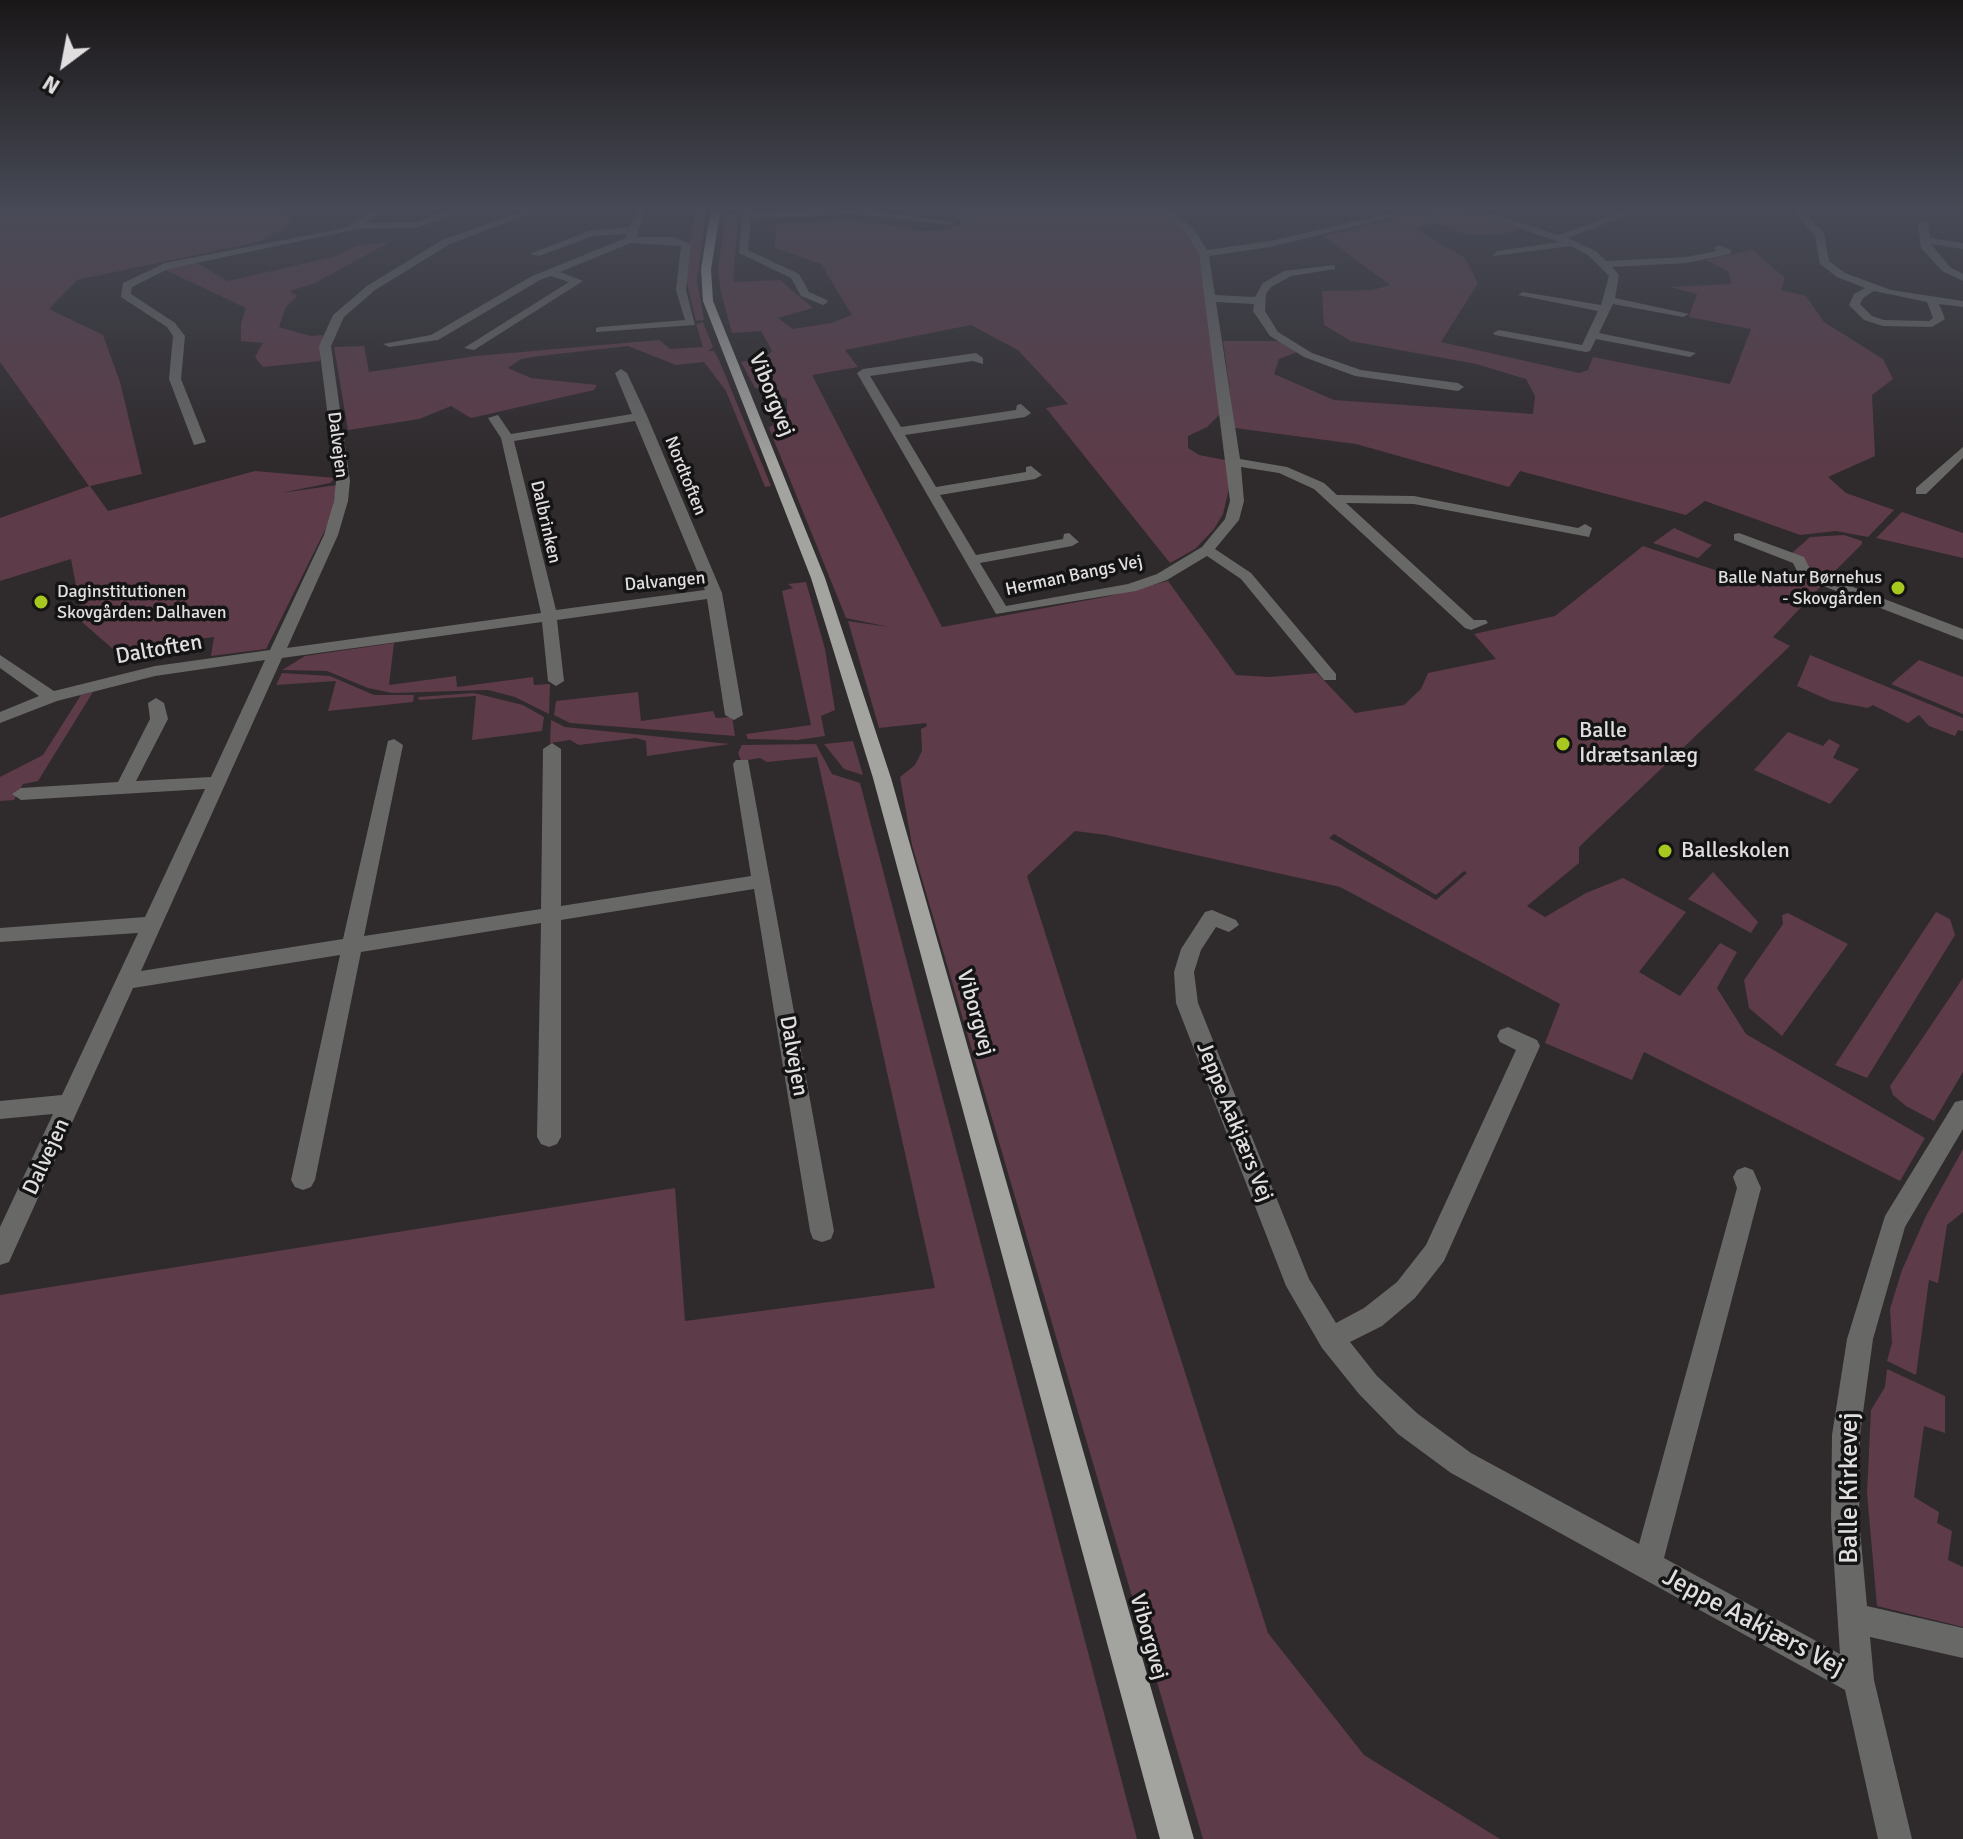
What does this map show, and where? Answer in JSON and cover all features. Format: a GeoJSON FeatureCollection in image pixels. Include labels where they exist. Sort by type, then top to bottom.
{"type":"FeatureCollection","features":[{"type":"Feature","properties":{"kind":"main road","name":"Viborgvej"},"geometry":{"type":"LineString","coordinates":[[708,294],[725,350],[818,578],[882,778],[1177,1839]]}},
{"type":"Feature","properties":{"kind":"street"},"geometry":{"type":"LineString","coordinates":[[125,294],[171,325],[179,336],[175,379],[199,442]]}},
{"type":"Feature","properties":{"kind":"street","name":"Dalvejen"},"geometry":{"type":"LineString","coordinates":[[0,1254],[331,535],[341,501],[341,465],[325,346],[339,315],[364,294]]}},
{"type":"Feature","properties":{"kind":"street"},"geometry":{"type":"LineString","coordinates":[[389,344],[434,338],[511,294]]}},
{"type":"Feature","properties":{"kind":"street"},"geometry":{"type":"LineString","coordinates":[[470,348],[557,294]]}},
{"type":"Feature","properties":{"kind":"street"},"geometry":{"type":"LineString","coordinates":[[600,330],[691,323],[682,294]]}},
{"type":"Feature","properties":{"kind":"street"},"geometry":{"type":"LineString","coordinates":[[805,294],[823,302]]}},
{"type":"Feature","properties":{"kind":"street","name":"Herman Bangs Vej"},"geometry":{"type":"LineString","coordinates":[[979,361],[976,357],[863,373],[1001,611],[1131,588],[1162,577],[1207,550],[1232,520],[1237,501],[1234,462],[1210,294]]}},
{"type":"Feature","properties":{"kind":"street"},"geometry":{"type":"LineString","coordinates":[[1263,294],[1259,311],[1274,334],[1308,355],[1388,380],[1458,387]]}},
{"type":"Feature","properties":{"kind":"street"},"geometry":{"type":"LineString","coordinates":[[1499,333],[1586,349],[1612,294]]}},
{"type":"Feature","properties":{"kind":"street"},"geometry":{"type":"LineString","coordinates":[[1862,294],[1854,305],[1868,318],[1910,327],[1932,324],[1939,319],[1931,300]]}},
{"type":"Feature","properties":{"kind":"street"},"geometry":{"type":"LineString","coordinates":[[1901,294],[1963,304]]}},
{"type":"Feature","properties":{"kind":"street"},"geometry":{"type":"LineString","coordinates":[[1523,295],[1683,314]]}},
{"type":"Feature","properties":{"kind":"street"},"geometry":{"type":"LineString","coordinates":[[1211,298],[1259,301]]}},
{"type":"Feature","properties":{"kind":"street"},"geometry":{"type":"LineString","coordinates":[[1594,335],[1690,353]]}},
{"type":"Feature","properties":{"kind":"street","name":"Nordtoften"},"geometry":{"type":"LineString","coordinates":[[621,373],[714,593]]}},
{"type":"Feature","properties":{"kind":"street"},"geometry":{"type":"LineString","coordinates":[[896,432],[1025,413],[1021,408]]}},
{"type":"Feature","properties":{"kind":"street"},"geometry":{"type":"LineString","coordinates":[[507,438],[641,416]]}},
{"type":"Feature","properties":{"kind":"street","name":"Dalbrinken"},"geometry":{"type":"LineString","coordinates":[[494,418],[507,438],[549,615]]}},
{"type":"Feature","properties":{"kind":"street"},"geometry":{"type":"LineString","coordinates":[[1921,491],[1963,451]]}},
{"type":"Feature","properties":{"kind":"street"},"geometry":{"type":"LineString","coordinates":[[1234,462],[1304,477],[1336,499],[1471,625],[1480,623]]}},
{"type":"Feature","properties":{"kind":"street"},"geometry":{"type":"LineString","coordinates":[[931,492],[1035,475],[1031,470]]}},
{"type":"Feature","properties":{"kind":"street"},"geometry":{"type":"LineString","coordinates":[[1336,499],[1414,500],[1584,534],[1585,528]]}},
{"type":"Feature","properties":{"kind":"street","name":"Herman Bangs Vej"},"geometry":{"type":"LineString","coordinates":[[971,560],[1072,542],[1069,537]]}},
{"type":"Feature","properties":{"kind":"street"},"geometry":{"type":"LineString","coordinates":[[1739,537],[1799,560],[1805,574],[1963,635]]}},
{"type":"Feature","properties":{"kind":"street"},"geometry":{"type":"LineString","coordinates":[[1207,550],[1246,576],[1330,677]]}},
{"type":"Feature","properties":{"kind":"street","name":"Dalvangen"},"geometry":{"type":"LineString","coordinates":[[275,654],[714,593],[734,715]]}},
{"type":"Feature","properties":{"kind":"street"},"geometry":{"type":"LineString","coordinates":[[549,615],[556,681]]}},
{"type":"Feature","properties":{"kind":"street","name":"Daltoften"},"geometry":{"type":"LineString","coordinates":[[0,718],[51,697],[155,671],[275,654]]}},
{"type":"Feature","properties":{"kind":"street"},"geometry":{"type":"LineString","coordinates":[[0,660],[51,697]]}},
{"type":"Feature","properties":{"kind":"street"},"geometry":{"type":"LineString","coordinates":[[124,787],[159,719],[156,703]]}},
{"type":"Feature","properties":{"kind":"street"},"geometry":{"type":"LineString","coordinates":[[303,1180],[394,745]]}},
{"type":"Feature","properties":{"kind":"street"},"geometry":{"type":"LineString","coordinates":[[549,1137],[552,749]]}},
{"type":"Feature","properties":{"kind":"street","name":"Dalvejen"},"geometry":{"type":"LineString","coordinates":[[742,764],[822,1231]]}},
{"type":"Feature","properties":{"kind":"street"},"geometry":{"type":"LineString","coordinates":[[21,794],[218,782]]}},
{"type":"Feature","properties":{"kind":"street"},"geometry":{"type":"LineString","coordinates":[[128,981],[763,881]]}},
{"type":"Feature","properties":{"kind":"street","name":"Jeppe Aakjærs Vej"},"geometry":{"type":"LineString","coordinates":[[1229,925],[1212,917],[1191,949],[1184,972],[1187,1003],[1299,1286],[1331,1339],[1368,1385],[1408,1424],[1461,1463],[1858,1680]]}},
{"type":"Feature","properties":{"kind":"street"},"geometry":{"type":"LineString","coordinates":[[0,935],[154,924]]}},
{"type":"Feature","properties":{"kind":"street"},"geometry":{"type":"LineString","coordinates":[[1331,1339],[1373,1317],[1395,1299],[1435,1253],[1529,1046],[1508,1036]]}},
{"type":"Feature","properties":{"kind":"street","name":"Dalvejen"},"geometry":{"type":"LineString","coordinates":[[0,1110],[72,1103]]}},
{"type":"Feature","properties":{"kind":"street","name":"Balle Kirkevej"},"geometry":{"type":"LineString","coordinates":[[1895,1839],[1858,1680],[1845,1519],[1846,1435],[1860,1339],[1894,1224],[1963,1109]]}},
{"type":"Feature","properties":{"kind":"street","name":"Jeppe Aakjærs Vej"},"geometry":{"type":"LineString","coordinates":[[1647,1567],[1749,1188],[1745,1177]]}},
{"type":"Feature","properties":{"kind":"street"},"geometry":{"type":"LineString","coordinates":[[1854,1618],[1963,1643]]}},
{"type":"Feature","properties":{"kind":"shaded area"},"geometry":{"type":"Polygon","coordinates":[[[0,294],[64,294],[49,309],[103,335],[120,382],[142,474],[90,486],[108,511],[255,471],[335,478],[330,483],[281,493],[337,485],[330,520],[266,649],[211,656],[214,637],[113,649],[83,623],[71,559],[0,581],[0,518],[89,486],[0,362],[0,294]]]}},
{"type":"Feature","properties":{"kind":"shaded area"},"geometry":{"type":"Polygon","coordinates":[[[216,294],[297,296],[286,307],[279,327],[310,336],[323,335],[320,361],[263,367],[255,357],[263,343],[241,341],[241,323],[246,308],[216,294]]]}},
{"type":"Feature","properties":{"kind":"shaded area"},"geometry":{"type":"Polygon","coordinates":[[[690,294],[699,294],[704,320],[696,321],[690,294]]]}},
{"type":"Feature","properties":{"kind":"shaded area"},"geometry":{"type":"Polygon","coordinates":[[[721,294],[796,294],[813,308],[778,318],[793,329],[831,323],[852,315],[839,294],[1206,294],[1222,412],[1207,427],[1188,436],[1188,448],[1199,455],[1225,460],[1229,489],[1223,514],[1214,529],[1195,549],[1170,563],[1046,408],[1068,404],[1018,350],[971,325],[845,350],[858,367],[812,375],[942,627],[1110,596],[1168,581],[1236,675],[1269,677],[1317,673],[1355,713],[1404,705],[1421,689],[1428,673],[1496,659],[1474,634],[1555,616],[1643,546],[1763,586],[1784,568],[1823,584],[1773,637],[1790,646],[1579,847],[1579,863],[1527,906],[1545,917],[1586,893],[1623,878],[1686,912],[1639,972],[1680,996],[1720,943],[1737,952],[1717,988],[1746,1034],[1925,1138],[1900,1181],[1644,1052],[1632,1080],[1545,1043],[1560,1004],[1340,887],[1106,835],[1075,831],[1027,876],[1268,1633],[1364,1755],[1500,1839],[1203,1839],[912,845],[900,777],[915,765],[922,751],[921,729],[927,726],[926,723],[879,728],[848,621],[889,627],[846,618],[769,428],[787,412],[787,399],[755,388],[741,362],[767,356],[772,351],[761,331],[732,333],[721,294]],[[1334,834],[1329,838],[1436,900],[1467,873],[1464,871],[1436,895],[1334,834]]]}},
{"type":"Feature","properties":{"kind":"shaded area"},"geometry":{"type":"Polygon","coordinates":[[[1322,294],[1471,294],[1441,342],[1579,373],[1588,370],[1593,357],[1730,384],[1751,329],[1689,317],[1696,294],[1806,296],[1824,322],[1883,359],[1893,379],[1872,395],[1875,456],[1828,477],[1846,493],[1894,510],[1868,537],[1836,531],[1800,535],[1705,501],[1686,515],[1520,471],[1509,487],[1356,444],[1235,428],[1223,341],[1280,341],[1297,352],[1279,359],[1274,374],[1334,400],[1533,414],[1535,396],[1526,379],[1476,364],[1351,341],[1324,325],[1322,294]]]}},
{"type":"Feature","properties":{"kind":"shaded area"},"geometry":{"type":"Polygon","coordinates":[[[703,322],[713,347],[708,351],[714,351],[719,360],[771,486],[765,487],[726,391],[704,362],[676,365],[628,346],[521,359],[508,368],[531,378],[597,385],[594,390],[471,418],[451,406],[419,419],[348,430],[334,347],[364,346],[369,372],[476,356],[659,340],[670,349],[703,347],[696,324],[703,322]]]}},
{"type":"Feature","properties":{"kind":"shaded area"},"geometry":{"type":"Polygon","coordinates":[[[1902,512],[1963,533],[1963,558],[1876,538],[1902,512]]]}},
{"type":"Feature","properties":{"kind":"shaded area"},"geometry":{"type":"Polygon","coordinates":[[[1674,528],[1712,545],[1698,558],[1653,543],[1674,528]]]}},
{"type":"Feature","properties":{"kind":"shaded area"},"geometry":{"type":"Polygon","coordinates":[[[1844,535],[1862,541],[1862,544],[1827,579],[1813,573],[1792,553],[1810,537],[1844,535]]]}},
{"type":"Feature","properties":{"kind":"shaded area"},"geometry":{"type":"Polygon","coordinates":[[[806,582],[825,649],[835,710],[821,716],[825,736],[797,740],[748,739],[746,734],[811,725],[782,591],[793,588],[788,584],[806,582]]]}},
{"type":"Feature","properties":{"kind":"shaded area"},"geometry":{"type":"Polygon","coordinates":[[[394,643],[389,685],[456,676],[457,687],[533,677],[534,685],[550,684],[549,714],[515,697],[488,690],[392,693],[368,688],[327,671],[282,670],[305,656],[394,643]]]}},
{"type":"Feature","properties":{"kind":"shaded area"},"geometry":{"type":"Polygon","coordinates":[[[1810,655],[1963,718],[1963,731],[1958,730],[1955,736],[1929,726],[1919,715],[1908,723],[1873,705],[1868,708],[1831,701],[1797,686],[1810,655]]]}},
{"type":"Feature","properties":{"kind":"shaded area"},"geometry":{"type":"Polygon","coordinates":[[[1919,660],[1963,677],[1963,714],[1891,684],[1919,660]]]}},
{"type":"Feature","properties":{"kind":"shaded area"},"geometry":{"type":"Polygon","coordinates":[[[282,673],[330,676],[374,695],[414,695],[413,702],[328,711],[336,681],[276,685],[282,673]]]}},
{"type":"Feature","properties":{"kind":"shaded area"},"geometry":{"type":"Polygon","coordinates":[[[93,692],[38,781],[23,784],[14,800],[0,801],[0,777],[43,755],[81,695],[93,692]]]}},
{"type":"Feature","properties":{"kind":"shaded area"},"geometry":{"type":"Polygon","coordinates":[[[638,692],[641,721],[713,711],[716,718],[732,717],[735,736],[570,723],[554,715],[556,701],[638,692]]]}},
{"type":"Feature","properties":{"kind":"shaded area"},"geometry":{"type":"Polygon","coordinates":[[[474,693],[523,705],[544,717],[542,731],[472,740],[476,696],[419,700],[418,697],[474,693]]]}},
{"type":"Feature","properties":{"kind":"shaded area"},"geometry":{"type":"Polygon","coordinates":[[[551,720],[565,727],[730,744],[647,756],[646,741],[636,738],[579,745],[570,740],[550,743],[551,720]]]}},
{"type":"Feature","properties":{"kind":"shaded area"},"geometry":{"type":"Polygon","coordinates":[[[1788,732],[1823,746],[1829,739],[1840,745],[1833,758],[1859,769],[1830,804],[1754,770],[1788,732]]]}},
{"type":"Feature","properties":{"kind":"shaded area"},"geometry":{"type":"Polygon","coordinates":[[[853,741],[863,775],[844,769],[824,744],[853,741]]]}},
{"type":"Feature","properties":{"kind":"shaded area"},"geometry":{"type":"Polygon","coordinates":[[[816,744],[832,774],[860,783],[1137,1839],[0,1839],[0,1295],[675,1188],[685,1321],[935,1288],[817,757],[741,761],[738,753],[742,745],[816,744]]]}},
{"type":"Feature","properties":{"kind":"shaded area"},"geometry":{"type":"Polygon","coordinates":[[[1713,872],[1758,922],[1751,933],[1688,899],[1713,872]]]}},
{"type":"Feature","properties":{"kind":"shaded area"},"geometry":{"type":"Polygon","coordinates":[[[1936,912],[1950,919],[1955,935],[1867,1078],[1835,1065],[1936,912]]]}},
{"type":"Feature","properties":{"kind":"shaded area"},"geometry":{"type":"Polygon","coordinates":[[[1788,913],[1848,944],[1782,1036],[1749,1008],[1744,980],[1783,924],[1782,915],[1788,913]]]}},
{"type":"Feature","properties":{"kind":"shaded area"},"geometry":{"type":"Polygon","coordinates":[[[1963,978],[1963,1072],[1934,1121],[1906,1106],[1893,1095],[1890,1086],[1963,978]]]}},
{"type":"Feature","properties":{"kind":"shaded area"},"geometry":{"type":"Polygon","coordinates":[[[1963,1149],[1963,1212],[1947,1225],[1938,1283],[1929,1280],[1916,1375],[1887,1361],[1892,1343],[1890,1309],[1902,1270],[1926,1216],[1963,1149]]]}},
{"type":"Feature","properties":{"kind":"shaded area"},"geometry":{"type":"Polygon","coordinates":[[[1887,1369],[1945,1396],[1945,1433],[1924,1426],[1914,1497],[1939,1512],[1937,1523],[1952,1531],[1948,1560],[1963,1567],[1963,1627],[1877,1606],[1867,1493],[1871,1410],[1885,1387],[1887,1369]]]}},
{"type":"Feature","properties":{"kind":"place","name":"Balle Natur Børnehus - Skovgården"},"geometry":{"type":"Point","coordinates":[1898,588]}},
{"type":"Feature","properties":{"kind":"place","name":"Daginstitutionen Skovgården: Dalhaven"},"geometry":{"type":"Point","coordinates":[41,602]}},
{"type":"Feature","properties":{"kind":"place","name":"Balle Idrætsanlæg"},"geometry":{"type":"Point","coordinates":[1563,744]}},
{"type":"Feature","properties":{"kind":"place","name":"Balleskolen"},"geometry":{"type":"Point","coordinates":[1665,851]}}]}
